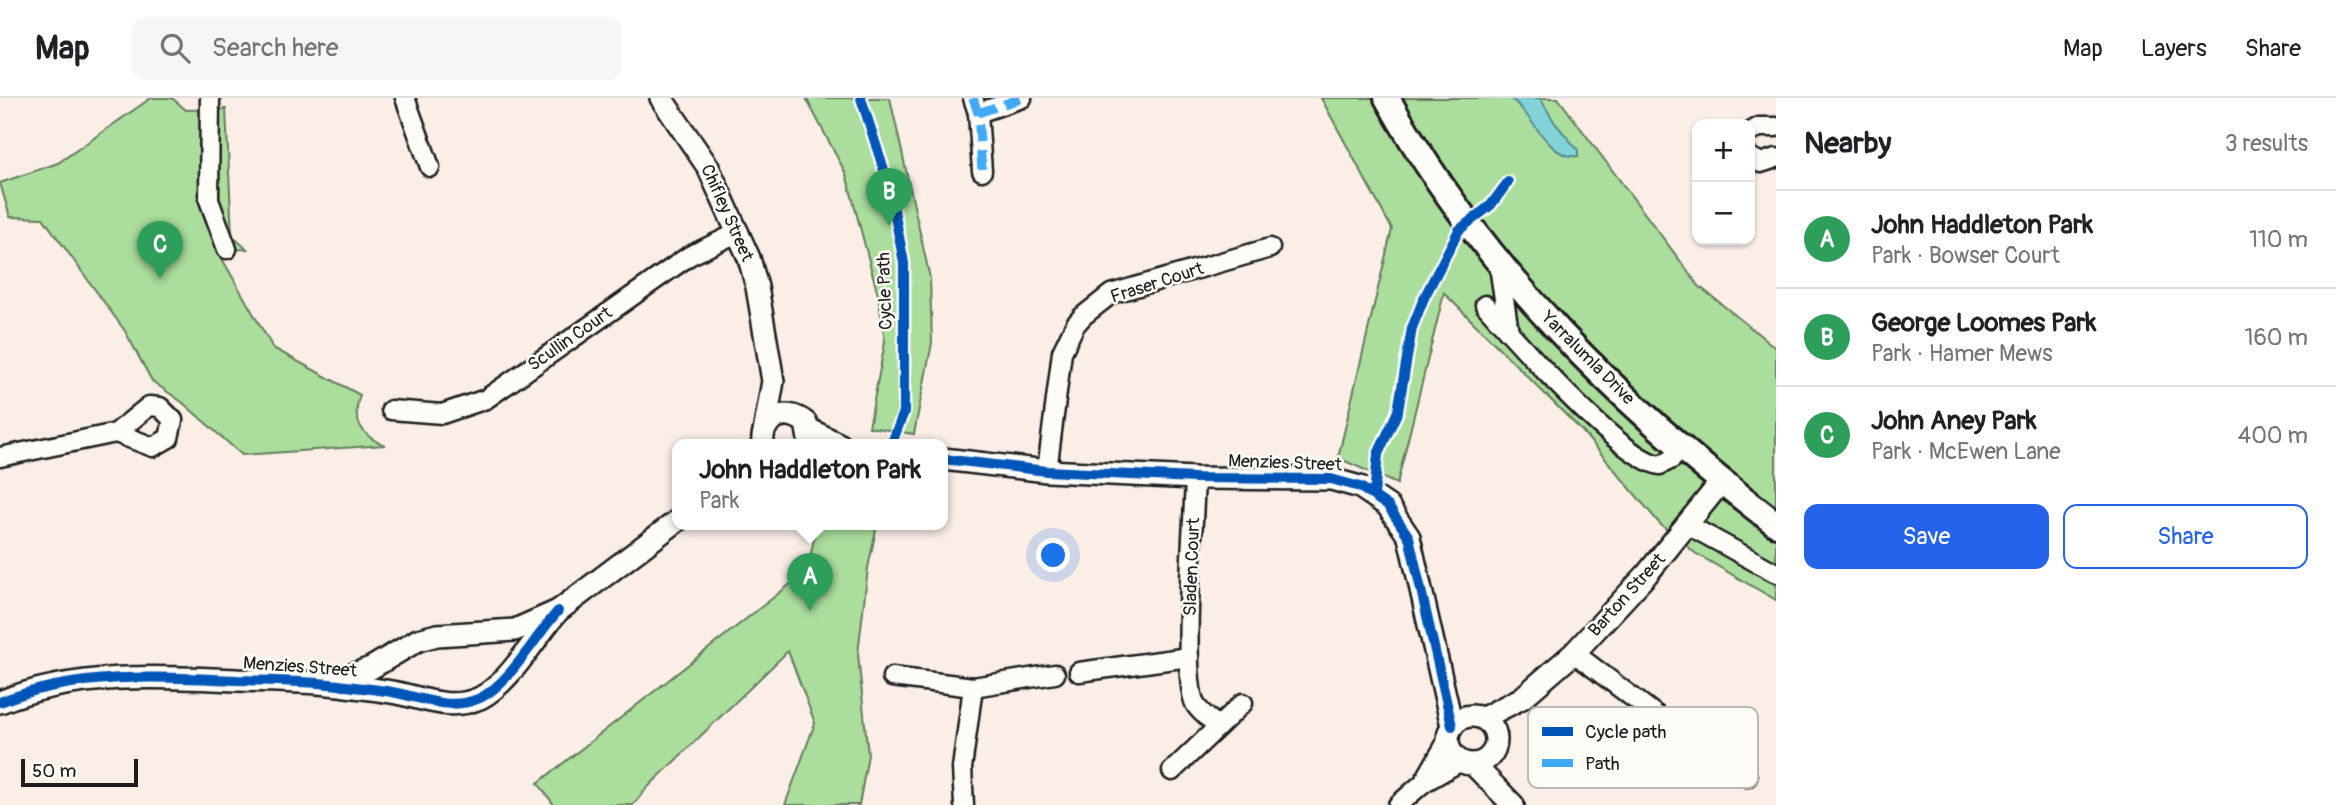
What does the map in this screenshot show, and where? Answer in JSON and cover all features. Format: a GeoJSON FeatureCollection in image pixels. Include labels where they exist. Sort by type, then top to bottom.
{"type":"FeatureCollection","features":[{"type":"Feature","properties":{"kind":"main road","name":"Yarralumla Drive"},"geometry":{"type":"LineString","coordinates":[[1387,98],[1432,174],[1499,266],[1577,350],[1721,482],[1776,524]]}},
{"type":"Feature","properties":{"kind":"street"},"geometry":{"type":"LineString","coordinates":[[209,98],[209,200],[227,249]]}},
{"type":"Feature","properties":{"kind":"street"},"geometry":{"type":"LineString","coordinates":[[405,98],[430,167]]}},
{"type":"Feature","properties":{"kind":"street","name":"Chifley Street"},"geometry":{"type":"LineString","coordinates":[[661,98],[708,167],[739,232],[757,287],[773,382],[761,438]]}},
{"type":"Feature","properties":{"kind":"street"},"geometry":{"type":"LineString","coordinates":[[982,171],[975,105],[1022,98]]}},
{"type":"Feature","properties":{"kind":"street"},"geometry":{"type":"LineString","coordinates":[[1755,129],[1776,127]]}},
{"type":"Feature","properties":{"kind":"street"},"geometry":{"type":"LineString","coordinates":[[1755,160],[1761,163],[1776,158]]}},
{"type":"Feature","properties":{"kind":"street","name":"Scullin Court"},"geometry":{"type":"LineString","coordinates":[[391,410],[442,414],[486,399],[689,256],[739,232]]}},
{"type":"Feature","properties":{"kind":"street","name":"Fraser Court"},"geometry":{"type":"LineString","coordinates":[[1047,471],[1062,352],[1074,325],[1091,308],[1111,294],[1270,248]]}},
{"type":"Feature","properties":{"kind":"street","name":"Yarralumla Drive"},"geometry":{"type":"LineString","coordinates":[[1499,266],[1509,332]]}},
{"type":"Feature","properties":{"kind":"street","name":"Yarralumla Drive"},"geometry":{"type":"LineString","coordinates":[[1485,305],[1564,389],[1638,458],[1660,465],[1672,459],[1681,446]]}},
{"type":"Feature","properties":{"kind":"street","name":"Chifley Street"},"geometry":{"type":"LineString","coordinates":[[773,382],[806,431]]}},
{"type":"Feature","properties":{"kind":"street"},"geometry":{"type":"LineString","coordinates":[[761,438],[770,421],[784,414],[806,431],[825,439]]}},
{"type":"Feature","properties":{"kind":"street"},"geometry":{"type":"LineString","coordinates":[[0,457],[116,433]]}},
{"type":"Feature","properties":{"kind":"street","name":"Menzies Street"},"geometry":{"type":"LineString","coordinates":[[948,460],[1047,471],[1195,478],[1331,479],[1360,487],[1388,506],[1409,537],[1443,686],[1450,733]]}},
{"type":"Feature","properties":{"kind":"street","name":"Sladen Court"},"geometry":{"type":"LineString","coordinates":[[1195,478],[1189,657],[1195,703],[1218,726]]}},
{"type":"Feature","properties":{"kind":"street","name":"Barton Street"},"geometry":{"type":"LineString","coordinates":[[1478,717],[1522,698],[1574,653],[1688,525],[1721,482]]}},
{"type":"Feature","properties":{"kind":"street","name":"Menzies Street"},"geometry":{"type":"LineString","coordinates":[[319,683],[364,672],[425,637],[515,630],[558,611],[672,525]]}},
{"type":"Feature","properties":{"kind":"street"},"geometry":{"type":"LineString","coordinates":[[1688,525],[1776,573]]}},
{"type":"Feature","properties":{"kind":"street","name":"Menzies Street"},"geometry":{"type":"LineString","coordinates":[[0,702],[63,686],[112,678],[164,677],[319,683],[388,691],[432,702],[464,703],[485,695],[505,680],[558,611]]}},
{"type":"Feature","properties":{"kind":"street"},"geometry":{"type":"LineString","coordinates":[[1574,653],[1645,707]]}},
{"type":"Feature","properties":{"kind":"street"},"geometry":{"type":"LineString","coordinates":[[1079,672],[1189,657]]}},
{"type":"Feature","properties":{"kind":"street"},"geometry":{"type":"LineString","coordinates":[[892,677],[973,687],[1055,674]]}},
{"type":"Feature","properties":{"kind":"street"},"geometry":{"type":"LineString","coordinates":[[1443,686],[1494,729],[1495,745],[1511,801]]}},
{"type":"Feature","properties":{"kind":"street"},"geometry":{"type":"LineString","coordinates":[[964,805],[962,768],[973,687]]}},
{"type":"Feature","properties":{"kind":"street","name":"Barton Street"},"geometry":{"type":"LineString","coordinates":[[1495,745],[1522,698]]}},
{"type":"Feature","properties":{"kind":"street"},"geometry":{"type":"LineString","coordinates":[[1171,771],[1243,704]]}},
{"type":"Feature","properties":{"kind":"street"},"geometry":{"type":"LineString","coordinates":[[1423,783],[1450,733],[1465,717],[1478,717]]}},
{"type":"Feature","properties":{"kind":"street"},"geometry":{"type":"LineString","coordinates":[[1450,733],[1454,756],[1467,763],[1511,801]]}},
{"type":"Feature","properties":{"kind":"street"},"geometry":{"type":"LineString","coordinates":[[1398,805],[1423,783],[1467,763],[1481,763],[1495,745]]}},
{"type":"Feature","properties":{"kind":"green space"},"geometry":{"type":"Polygon","coordinates":[[[151,98],[172,98],[186,110],[226,109],[232,236],[247,249],[217,250],[273,348],[360,395],[357,411],[360,426],[370,437],[385,445],[242,455],[182,402],[152,381],[125,331],[43,218],[10,217],[0,183],[58,163],[151,98]]]}},
{"type":"Feature","properties":{"kind":"green space"},"geometry":{"type":"Polygon","coordinates":[[[806,98],[890,98],[930,278],[932,343],[914,434],[869,427],[885,342],[878,295],[846,174],[806,98]]]}},
{"type":"Feature","properties":{"kind":"green space"},"geometry":{"type":"Polygon","coordinates":[[[1321,98],[1558,98],[1699,286],[1776,348],[1776,600],[1695,553],[1660,524],[1582,431],[1444,293],[1397,484],[1338,458],[1392,229],[1321,98]]]}},
{"type":"Feature","properties":{"kind":"green space"},"geometry":{"type":"Polygon","coordinates":[[[816,530],[876,530],[868,568],[858,654],[868,755],[859,805],[785,805],[815,723],[788,651],[646,789],[633,805],[554,805],[538,783],[807,571],[816,530]]]}},
{"type":"Feature","properties":{"kind":"water"},"geometry":{"type":"Polygon","coordinates":[[[1509,98],[1540,98],[1555,123],[1578,150],[1578,156],[1557,150],[1509,98]]]}},
{"type":"Feature","properties":{"kind":"marked path"},"geometry":{"type":"LineString","coordinates":[[973,98],[978,113],[982,171]]}},
{"type":"Feature","properties":{"kind":"marked path"},"geometry":{"type":"LineString","coordinates":[[978,113],[1022,98]]}},
{"type":"Feature","properties":{"kind":"cycle path","name":"Cycle Path"},"geometry":{"type":"LineString","coordinates":[[861,98],[890,189],[904,263],[904,412],[893,439]]}},
{"type":"Feature","properties":{"kind":"cycle path"},"geometry":{"type":"LineString","coordinates":[[1374,495],[1378,454],[1398,411],[1412,328],[1424,298],[1459,230],[1491,205],[1508,182]]}},
{"type":"Feature","properties":{"kind":"cycle path"},"geometry":{"type":"LineString","coordinates":[[948,460],[1047,471],[1195,478],[1331,479],[1360,487],[1388,506],[1409,537],[1452,726]]}},
{"type":"Feature","properties":{"kind":"cycle path"},"geometry":{"type":"LineString","coordinates":[[0,702],[57,685],[148,677],[326,684],[390,692],[438,703],[459,704],[480,698],[501,682],[558,611]]}},
{"type":"Feature","properties":{"kind":"place","name":"George Loomes Park"},"geometry":{"type":"Point","coordinates":[889,226]}},
{"type":"Feature","properties":{"kind":"place","name":"John Aney Park"},"geometry":{"type":"Point","coordinates":[160,279]}},
{"type":"Feature","properties":{"kind":"place","name":"John Haddleton Park"},"geometry":{"type":"Point","coordinates":[810,611]}}]}
